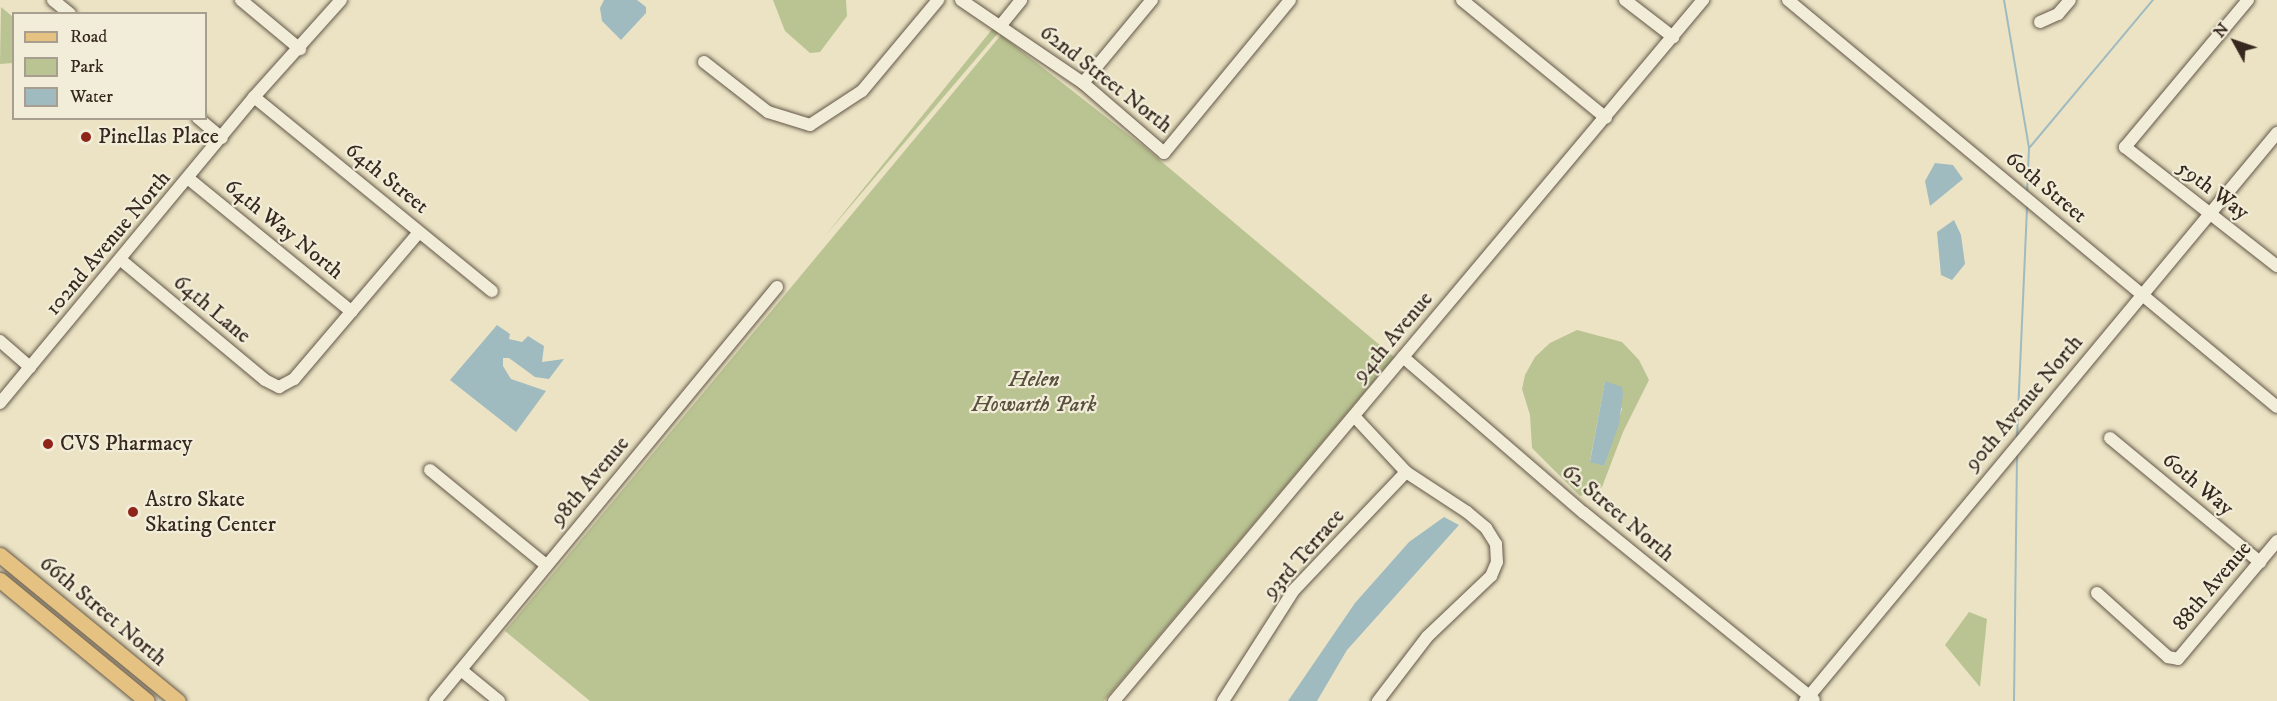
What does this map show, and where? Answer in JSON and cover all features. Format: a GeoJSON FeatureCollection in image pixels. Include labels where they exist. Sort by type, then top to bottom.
{"type":"FeatureCollection","features":[{"type":"Feature","properties":{"kind":"main road","name":"66th Street North"},"geometry":{"type":"LineString","coordinates":[[0,555],[171,699]]}},
{"type":"Feature","properties":{"kind":"main road","name":"66th Street North"},"geometry":{"type":"LineString","coordinates":[[0,580],[147,701]]}},
{"type":"Feature","properties":{"kind":"street"},"geometry":{"type":"LineString","coordinates":[[54,0],[68,12]]}},
{"type":"Feature","properties":{"kind":"street","name":"102nd Avenue North"},"geometry":{"type":"LineString","coordinates":[[0,403],[255,97],[340,0]]}},
{"type":"Feature","properties":{"kind":"street"},"geometry":{"type":"LineString","coordinates":[[704,62],[768,112],[810,125],[862,91],[938,0]]}},
{"type":"Feature","properties":{"kind":"street","name":"62nd Street North"},"geometry":{"type":"LineString","coordinates":[[961,0],[985,19],[1002,25],[1083,82],[1164,153],[1290,0]]}},
{"type":"Feature","properties":{"kind":"street"},"geometry":{"type":"LineString","coordinates":[[1002,25],[1021,0]]}},
{"type":"Feature","properties":{"kind":"street"},"geometry":{"type":"LineString","coordinates":[[1083,82],[1152,0]]}},
{"type":"Feature","properties":{"kind":"street"},"geometry":{"type":"LineString","coordinates":[[1462,0],[1606,118]]}},
{"type":"Feature","properties":{"kind":"street"},"geometry":{"type":"LineString","coordinates":[[1625,0],[1672,38]]}},
{"type":"Feature","properties":{"kind":"street","name":"94th Avenue"},"geometry":{"type":"LineString","coordinates":[[1114,701],[1704,0]]}},
{"type":"Feature","properties":{"kind":"street","name":"60th Street"},"geometry":{"type":"LineString","coordinates":[[1788,0],[2277,407]]}},
{"type":"Feature","properties":{"kind":"street"},"geometry":{"type":"LineString","coordinates":[[2040,22],[2058,14],[2070,0]]}},
{"type":"Feature","properties":{"kind":"street","name":"59th Way"},"geometry":{"type":"LineString","coordinates":[[2248,0],[2125,147],[2194,205],[2211,212],[2277,266]]}},
{"type":"Feature","properties":{"kind":"street"},"geometry":{"type":"LineString","coordinates":[[244,1],[300,48]]}},
{"type":"Feature","properties":{"kind":"street","name":"64th Street"},"geometry":{"type":"LineString","coordinates":[[255,97],[492,291]]}},
{"type":"Feature","properties":{"kind":"street"},"geometry":{"type":"LineString","coordinates":[[200,120],[222,138]]}},
{"type":"Feature","properties":{"kind":"street","name":"90th Avenue North"},"geometry":{"type":"LineString","coordinates":[[1810,699],[2008,454],[2277,133]]}},
{"type":"Feature","properties":{"kind":"street","name":"64th Way North"},"geometry":{"type":"LineString","coordinates":[[189,179],[352,312]]}},
{"type":"Feature","properties":{"kind":"street"},"geometry":{"type":"LineString","coordinates":[[352,312],[419,232]]}},
{"type":"Feature","properties":{"kind":"street","name":"64th Lane"},"geometry":{"type":"LineString","coordinates":[[121,260],[265,380],[279,387],[294,379],[352,312]]}},
{"type":"Feature","properties":{"kind":"street","name":"98th Avenue"},"geometry":{"type":"LineString","coordinates":[[435,701],[777,287]]}},
{"type":"Feature","properties":{"kind":"street"},"geometry":{"type":"LineString","coordinates":[[0,341],[30,367]]}},
{"type":"Feature","properties":{"kind":"street","name":"62 Street North"},"geometry":{"type":"LineString","coordinates":[[1403,357],[1601,527],[1810,699]]}},
{"type":"Feature","properties":{"kind":"street"},"geometry":{"type":"LineString","coordinates":[[1354,416],[1406,472],[1486,528],[1496,544],[1497,562],[1491,576],[1427,637],[1378,701]]}},
{"type":"Feature","properties":{"kind":"street","name":"60th Way"},"geometry":{"type":"LineString","coordinates":[[2110,438],[2259,562]]}},
{"type":"Feature","properties":{"kind":"street"},"geometry":{"type":"LineString","coordinates":[[430,470],[546,565]]}},
{"type":"Feature","properties":{"kind":"street","name":"93rd Terrace"},"geometry":{"type":"LineString","coordinates":[[1223,701],[1294,590],[1406,472]]}},
{"type":"Feature","properties":{"kind":"street","name":"88th Avenue"},"geometry":{"type":"LineString","coordinates":[[2097,593],[2168,657],[2178,658],[2277,541]]}},
{"type":"Feature","properties":{"kind":"street"},"geometry":{"type":"LineString","coordinates":[[460,670],[499,701]]}},
{"type":"Feature","properties":{"kind":"green space"},"geometry":{"type":"Polygon","coordinates":[[[773,0],[846,0],[847,16],[820,52],[810,53],[785,31],[773,0]]]}},
{"type":"Feature","properties":{"kind":"green space"},"geometry":{"type":"Polygon","coordinates":[[[1,7],[12,16],[12,63],[0,64],[1,7]]]}},
{"type":"Feature","properties":{"kind":"green space"},"geometry":{"type":"Polygon","coordinates":[[[994,27],[1003,32],[998,33],[825,236],[994,27]]]}},
{"type":"Feature","properties":{"kind":"green space","name":"Helen Howarth Park"},"geometry":{"type":"Polygon","coordinates":[[[1001,35],[1143,146],[1394,357],[1104,701],[590,701],[505,631],[1001,35]]]}},
{"type":"Feature","properties":{"kind":"green space"},"geometry":{"type":"Polygon","coordinates":[[[1019,43],[1080,86],[1144,142],[1069,80],[1019,43]]]}},
{"type":"Feature","properties":{"kind":"green space"},"geometry":{"type":"Polygon","coordinates":[[[1577,330],[1622,342],[1639,360],[1649,380],[1623,432],[1602,487],[1580,496],[1532,448],[1530,415],[1522,389],[1525,375],[1535,357],[1550,343],[1577,330]],[[1605,381],[1590,461],[1604,466],[1622,409],[1605,381]]]}},
{"type":"Feature","properties":{"kind":"green space"},"geometry":{"type":"Polygon","coordinates":[[[1969,612],[1987,619],[1980,687],[1945,645],[1969,612]]]}},
{"type":"Feature","properties":{"kind":"water"},"geometry":{"type":"Polygon","coordinates":[[[604,0],[637,0],[646,7],[646,13],[621,40],[602,21],[600,8],[604,0]]]}},
{"type":"Feature","properties":{"kind":"water"},"geometry":{"type":"Polygon","coordinates":[[[1935,163],[1953,165],[1963,179],[1930,206],[1925,181],[1935,163]]]}},
{"type":"Feature","properties":{"kind":"water"},"geometry":{"type":"Polygon","coordinates":[[[1954,220],[1961,235],[1965,264],[1952,280],[1941,275],[1937,232],[1954,220]]]}},
{"type":"Feature","properties":{"kind":"water"},"geometry":{"type":"Polygon","coordinates":[[[497,325],[510,334],[509,339],[522,342],[528,336],[544,346],[542,362],[564,359],[549,379],[535,377],[509,358],[503,358],[503,366],[511,379],[546,391],[516,432],[450,380],[497,325]]]}},
{"type":"Feature","properties":{"kind":"water"},"geometry":{"type":"Polygon","coordinates":[[[1605,381],[1622,387],[1623,394],[1619,424],[1604,466],[1590,462],[1605,381]]]}},
{"type":"Feature","properties":{"kind":"water"},"geometry":{"type":"Polygon","coordinates":[[[1444,517],[1459,525],[1347,650],[1317,701],[1288,701],[1355,603],[1409,542],[1444,517]]]}},
{"type":"Feature","properties":{"kind":"waterway"},"geometry":{"type":"LineString","coordinates":[[2004,0],[2029,148],[2027,194]]}},
{"type":"Feature","properties":{"kind":"waterway"},"geometry":{"type":"LineString","coordinates":[[2030,147],[2153,0]]}},
{"type":"Feature","properties":{"kind":"waterway"},"geometry":{"type":"LineString","coordinates":[[2017,437],[2027,206]]}},
{"type":"Feature","properties":{"kind":"waterway"},"geometry":{"type":"LineString","coordinates":[[2014,701],[2017,455]]}},
{"type":"Feature","properties":{"kind":"place","name":"Pinellas Place"},"geometry":{"type":"Point","coordinates":[86,137]}},
{"type":"Feature","properties":{"kind":"place","name":"CVS Pharmacy"},"geometry":{"type":"Point","coordinates":[48,444]}},
{"type":"Feature","properties":{"kind":"place","name":"Astro Skate Skating Center"},"geometry":{"type":"Point","coordinates":[133,512]}}]}
